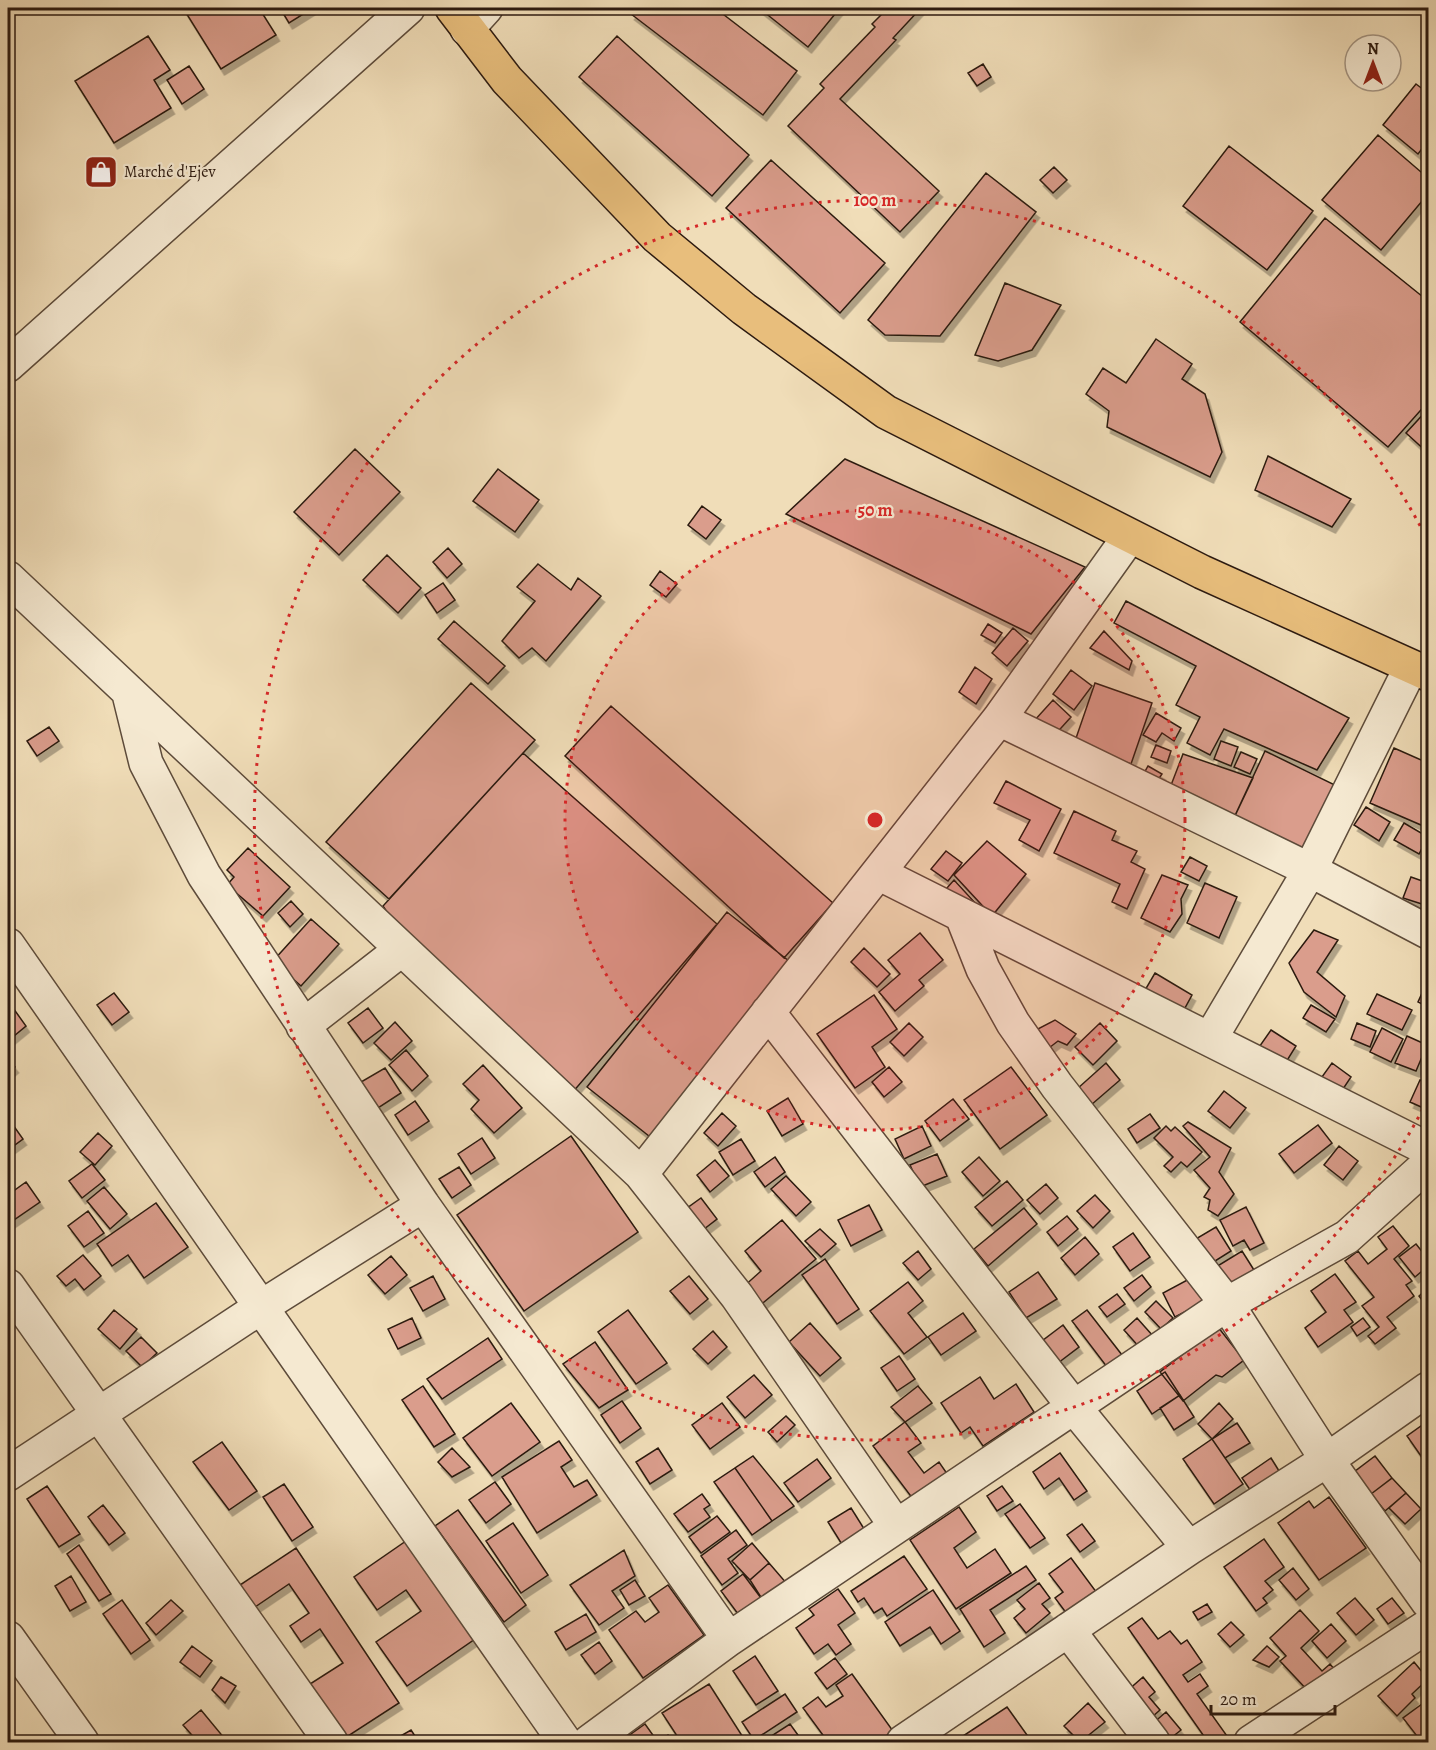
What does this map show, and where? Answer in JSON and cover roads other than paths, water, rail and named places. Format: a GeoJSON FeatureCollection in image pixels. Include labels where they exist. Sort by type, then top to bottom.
{"type":"FeatureCollection","features":[{"type":"Feature","properties":{"kind":"main road"},"geometry":{"type":"LineString","coordinates":[[469,15],[507,80],[657,237],[744,309],[886,412],[1130,537],[1325,630],[1420,670]]}},
{"type":"Feature","properties":{"kind":"street"},"geometry":{"type":"LineString","coordinates":[[8,365],[408,8]]}},
{"type":"Feature","properties":{"kind":"street"},"geometry":{"type":"LineString","coordinates":[[641,1174],[999,719],[1130,537]]}},
{"type":"Feature","properties":{"kind":"street"},"geometry":{"type":"LineString","coordinates":[[8,578],[641,1174],[737,1296],[896,1526]]}},
{"type":"Feature","properties":{"kind":"street"},"geometry":{"type":"LineString","coordinates":[[1210,1039],[1310,870],[1420,670]]}},
{"type":"Feature","properties":{"kind":"street"},"geometry":{"type":"LineString","coordinates":[[129,694],[146,763],[204,875],[423,1205],[729,1640]]}},
{"type":"Feature","properties":{"kind":"street"},"geometry":{"type":"LineString","coordinates":[[999,719],[1310,870],[1428,932]]}},
{"type":"Feature","properties":{"kind":"street"},"geometry":{"type":"LineString","coordinates":[[878,873],[1428,1149]]}},
{"type":"Feature","properties":{"kind":"street"},"geometry":{"type":"LineString","coordinates":[[962,916],[982,969],[1013,1023],[1057,1086],[1227,1304],[1327,1460],[1428,1602]]}},
{"type":"Feature","properties":{"kind":"street"},"geometry":{"type":"LineString","coordinates":[[8,945],[565,1743]]}},
{"type":"Feature","properties":{"kind":"street"},"geometry":{"type":"LineString","coordinates":[[303,1026],[402,949]]}},
{"type":"Feature","properties":{"kind":"street"},"geometry":{"type":"LineString","coordinates":[[768,1012],[1074,1407],[1189,1548]]}},
{"type":"Feature","properties":{"kind":"street"},"geometry":{"type":"LineString","coordinates":[[589,1743],[729,1640],[1227,1304],[1347,1238],[1428,1164]]}},
{"type":"Feature","properties":{"kind":"street"},"geometry":{"type":"LineString","coordinates":[[8,1474],[97,1413],[423,1205]]}},
{"type":"Feature","properties":{"kind":"street"},"geometry":{"type":"LineString","coordinates":[[8,1286],[331,1743]]}},
{"type":"Feature","properties":{"kind":"street"},"geometry":{"type":"LineString","coordinates":[[903,1743],[1189,1548],[1327,1460],[1428,1389]]}},
{"type":"Feature","properties":{"kind":"street"},"geometry":{"type":"LineString","coordinates":[[1251,1743],[1428,1626]]}},
{"type":"Feature","properties":{"kind":"street"},"geometry":{"type":"LineString","coordinates":[[1068,1630],[1154,1743]]}},
{"type":"Feature","properties":{"kind":"street"},"geometry":{"type":"LineString","coordinates":[[8,1638],[82,1743]]}},
{"type":"Feature","properties":{"kind":"place","name":"Marché d'Ejev"},"geometry":{"type":"Point","coordinates":[101,172]}}]}
